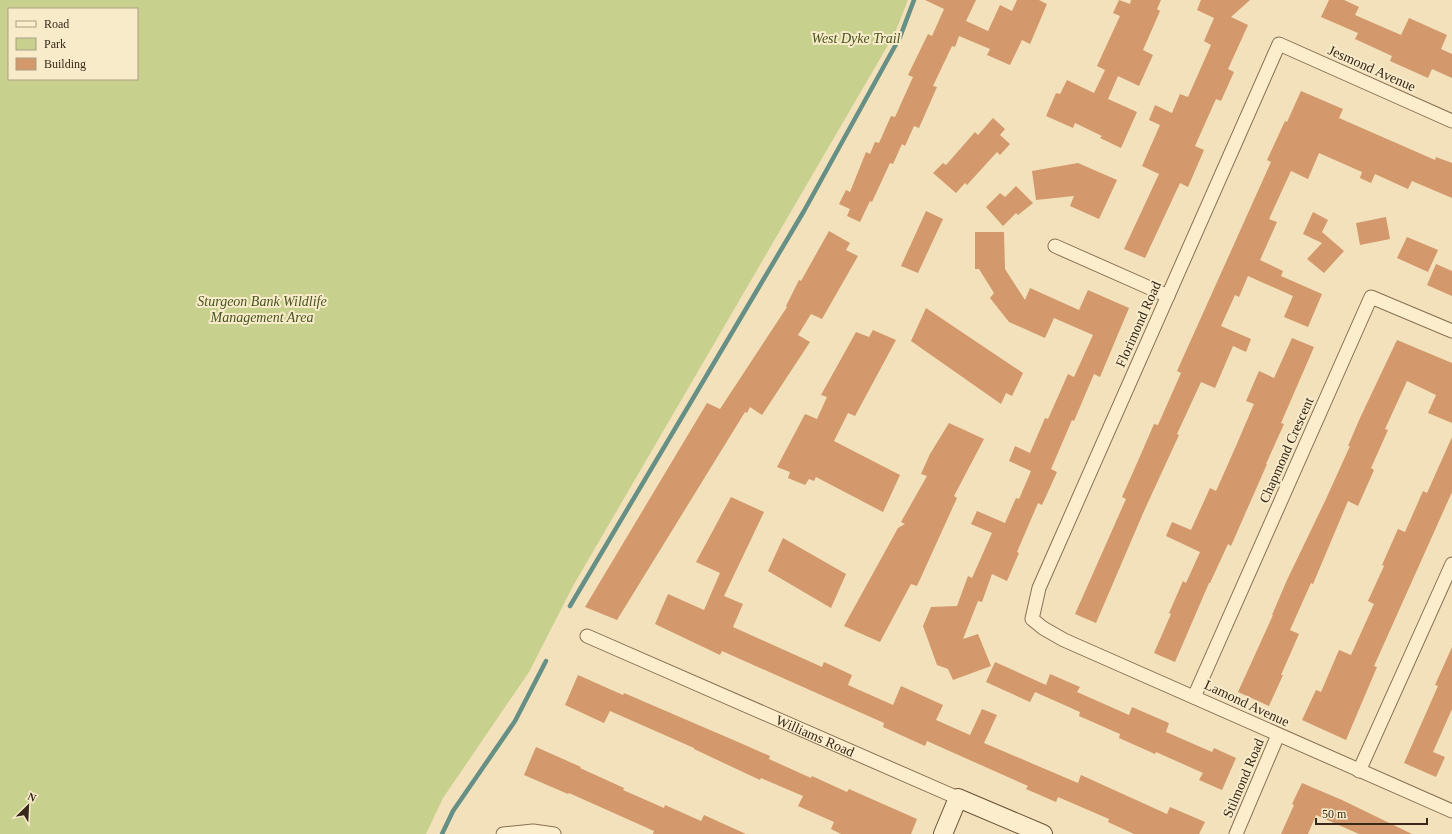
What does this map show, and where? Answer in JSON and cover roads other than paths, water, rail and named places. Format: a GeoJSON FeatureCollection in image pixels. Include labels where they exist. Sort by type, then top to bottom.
{"type":"FeatureCollection","features":[{"type":"Feature","properties":{"kind":"street","name":"Jesmond Avenue"},"geometry":{"type":"LineString","coordinates":[[1279,44],[1452,121]]}},
{"type":"Feature","properties":{"kind":"street","name":"Florimond Road"},"geometry":{"type":"LineString","coordinates":[[1032,619],[1039,588],[1279,44]]}},
{"type":"Feature","properties":{"kind":"street"},"geometry":{"type":"LineString","coordinates":[[1055,246],[1168,296]]}},
{"type":"Feature","properties":{"kind":"street","name":"Chapmond Crescent"},"geometry":{"type":"LineString","coordinates":[[1194,697],[1371,297],[1452,331]]}},
{"type":"Feature","properties":{"kind":"street"},"geometry":{"type":"LineString","coordinates":[[1359,771],[1452,564]]}},
{"type":"Feature","properties":{"kind":"street","name":"Lamond Avenue"},"geometry":{"type":"LineString","coordinates":[[1032,619],[1043,628],[1064,640],[1452,811]]}},
{"type":"Feature","properties":{"kind":"street","name":"Williams Road"},"geometry":{"type":"LineString","coordinates":[[587,636],[1043,834]]}},
{"type":"Feature","properties":{"kind":"street","name":"Stilmond Road"},"geometry":{"type":"LineString","coordinates":[[1236,834],[1278,735]]}},
{"type":"Feature","properties":{"kind":"street"},"geometry":{"type":"LineString","coordinates":[[943,834],[958,798]]}},
{"type":"Feature","properties":{"kind":"street"},"geometry":{"type":"LineString","coordinates":[[503,834],[533,831],[554,834]]}},
{"type":"Feature","properties":{"kind":"waterway"},"geometry":{"type":"LineString","coordinates":[[570,606],[804,211],[900,37],[914,0]]}},
{"type":"Feature","properties":{"kind":"waterway"},"geometry":{"type":"LineString","coordinates":[[442,834],[453,811],[515,721],[546,661]]}},
{"type":"Feature","properties":{"kind":"park label","name":"West Dyke Trail"},"geometry":{"type":"Point","coordinates":[856,38]}},
{"type":"Feature","properties":{"kind":"park label","name":"Sturgeon Bank Wildlife Management Area"},"geometry":{"type":"Point","coordinates":[262,310]}}]}
